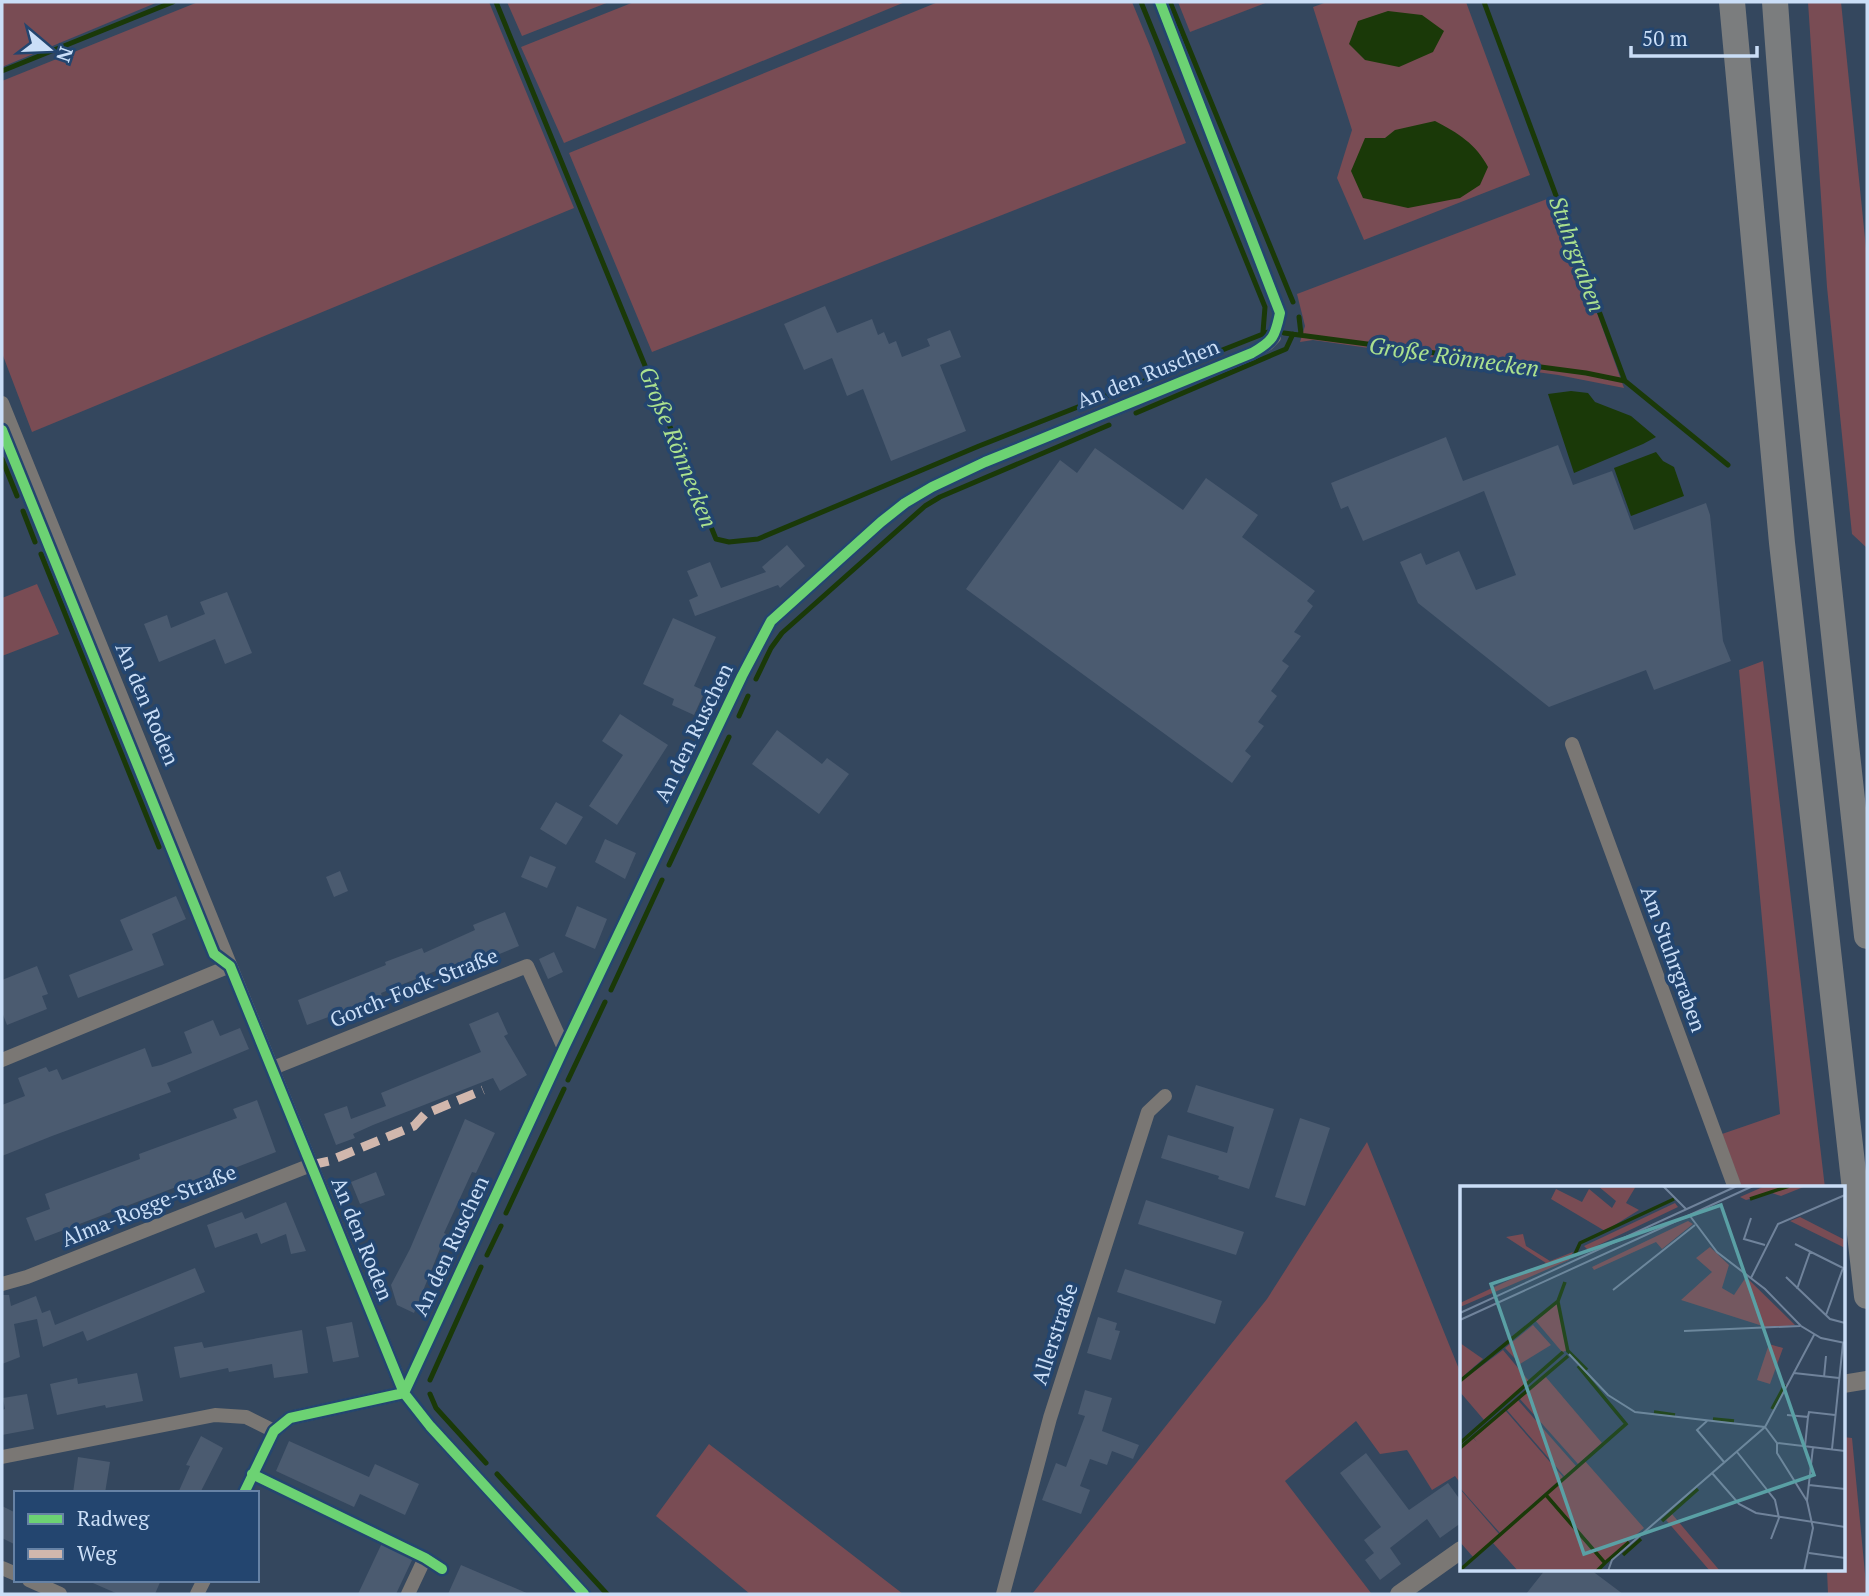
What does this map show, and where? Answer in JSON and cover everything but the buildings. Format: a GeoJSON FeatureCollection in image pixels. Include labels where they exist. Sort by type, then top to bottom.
{"type":"FeatureCollection","features":[{"type":"Feature","properties":{"kind":"highway"},"geometry":{"type":"LineString","coordinates":[[1732,2],[1782,543],[1867,1296]]}},
{"type":"Feature","properties":{"kind":"highway"},"geometry":{"type":"LineString","coordinates":[[1775,2],[1828,583],[1867,936]]}},
{"type":"Feature","properties":{"kind":"street","name":"An den Ruschen"},"geometry":{"type":"LineString","coordinates":[[404,1393],[564,1048],[742,676],[771,621],[881,522],[932,487],[985,462],[1252,353],[1268,344],[1274,337]]}},
{"type":"Feature","properties":{"kind":"street","name":"An den Roden"},"geometry":{"type":"LineString","coordinates":[[2,403],[404,1393],[430,1426],[584,1594]]}},
{"type":"Feature","properties":{"kind":"street","name":"Am Stuhrgraben"},"geometry":{"type":"LineString","coordinates":[[1572,744],[1734,1186]]}},
{"type":"Feature","properties":{"kind":"street"},"geometry":{"type":"LineString","coordinates":[[2,1060],[230,966]]}},
{"type":"Feature","properties":{"kind":"street","name":"Gorch-Fock-Straße"},"geometry":{"type":"LineString","coordinates":[[273,1068],[527,966],[564,1048]]}},
{"type":"Feature","properties":{"kind":"street","name":"Allerstraße"},"geometry":{"type":"LineString","coordinates":[[1003,1594],[1050,1418],[1148,1112],[1165,1096]]}},
{"type":"Feature","properties":{"kind":"street","name":"Alma-Rogge-Straße"},"geometry":{"type":"LineString","coordinates":[[2,1284],[27,1277],[311,1165]]}},
{"type":"Feature","properties":{"kind":"street"},"geometry":{"type":"LineString","coordinates":[[1844,1384],[1867,1380]]}},
{"type":"Feature","properties":{"kind":"street"},"geometry":{"type":"LineString","coordinates":[[245,1491],[274,1431],[290,1418],[404,1393]]}},
{"type":"Feature","properties":{"kind":"street"},"geometry":{"type":"LineString","coordinates":[[2,1457],[215,1415],[246,1417],[274,1431]]}},
{"type":"Feature","properties":{"kind":"street"},"geometry":{"type":"LineString","coordinates":[[1399,1594],[1460,1551]]}},
{"type":"Feature","properties":{"kind":"street"},"geometry":{"type":"LineString","coordinates":[[408,1594],[425,1558]]}},
{"type":"Feature","properties":{"kind":"street"},"geometry":{"type":"LineString","coordinates":[[33,1582],[60,1594]]}},
{"type":"Feature","properties":{"kind":"shaded area"},"geometry":{"type":"Polygon","coordinates":[[[2,2],[158,2],[2,67],[2,2]]]}},
{"type":"Feature","properties":{"kind":"shaded area"},"geometry":{"type":"Polygon","coordinates":[[[198,2],[489,2],[574,208],[32,432],[2,353],[2,81],[198,2]]]}},
{"type":"Feature","properties":{"kind":"shaded area"},"geometry":{"type":"Polygon","coordinates":[[[507,2],[609,2],[522,36],[507,2]]]}},
{"type":"Feature","properties":{"kind":"shaded area"},"geometry":{"type":"Polygon","coordinates":[[[634,2],[905,2],[564,143],[521,47],[634,2]]]}},
{"type":"Feature","properties":{"kind":"shaded area"},"geometry":{"type":"Polygon","coordinates":[[[938,2],[1132,2],[1186,143],[652,352],[569,153],[938,2]]]}},
{"type":"Feature","properties":{"kind":"shaded area"},"geometry":{"type":"Polygon","coordinates":[[[1178,2],[1268,2],[1190,32],[1178,2]]]}},
{"type":"Feature","properties":{"kind":"shaded area"},"geometry":{"type":"Polygon","coordinates":[[[1327,2],[1466,2],[1530,175],[1364,240],[1337,178],[1352,130],[1313,7],[1327,2]]]}},
{"type":"Feature","properties":{"kind":"shaded area"},"geometry":{"type":"Polygon","coordinates":[[[1808,2],[1841,2],[1867,258],[1867,548],[1852,534],[1827,287],[1808,2]]]}},
{"type":"Feature","properties":{"kind":"shaded area"},"geometry":{"type":"Polygon","coordinates":[[[1388,11],[1422,15],[1444,31],[1433,52],[1399,67],[1365,60],[1349,44],[1358,21],[1388,11]]]}},
{"type":"Feature","properties":{"kind":"shaded area"},"geometry":{"type":"Polygon","coordinates":[[[1435,121],[1466,140],[1483,159],[1488,167],[1480,185],[1460,198],[1408,208],[1363,198],[1351,171],[1365,138],[1385,138],[1395,130],[1435,121]]]}},
{"type":"Feature","properties":{"kind":"shaded area"},"geometry":{"type":"Polygon","coordinates":[[[1555,196],[1624,388],[1558,375],[1313,340],[1300,342],[1305,326],[1297,294],[1555,196]]]}},
{"type":"Feature","properties":{"kind":"shaded area"},"geometry":{"type":"Polygon","coordinates":[[[1571,391],[1588,393],[1595,402],[1631,416],[1656,437],[1574,473],[1548,394],[1571,391]]]}},
{"type":"Feature","properties":{"kind":"shaded area"},"geometry":{"type":"Polygon","coordinates":[[[1656,452],[1663,461],[1674,467],[1684,496],[1631,516],[1614,468],[1656,452]]]}},
{"type":"Feature","properties":{"kind":"shaded area"},"geometry":{"type":"Polygon","coordinates":[[[37,584],[59,634],[2,656],[2,598],[37,584]]]}},
{"type":"Feature","properties":{"kind":"shaded area"},"geometry":{"type":"Polygon","coordinates":[[[1763,661],[1825,1186],[1741,1186],[1722,1134],[1780,1114],[1739,670],[1763,661]]]}},
{"type":"Feature","properties":{"kind":"shaded area"},"geometry":{"type":"Polygon","coordinates":[[[1367,1142],[1460,1372],[1460,1483],[1455,1476],[1432,1490],[1407,1450],[1380,1454],[1356,1421],[1285,1481],[1371,1593],[1032,1594],[1267,1299],[1367,1142]]]}},
{"type":"Feature","properties":{"kind":"shaded area"},"geometry":{"type":"Polygon","coordinates":[[[1844,1437],[1852,1438],[1867,1594],[1828,1594],[1827,1572],[1844,1572],[1844,1437]]]}},
{"type":"Feature","properties":{"kind":"shaded area"},"geometry":{"type":"Polygon","coordinates":[[[709,1444],[903,1594],[750,1594],[656,1516],[709,1444]]]}},
{"type":"Feature","properties":{"kind":"waterway","name":"Große Rönnecken"},"geometry":{"type":"LineString","coordinates":[[2,71],[173,2]]}},
{"type":"Feature","properties":{"kind":"waterway","name":"Große Rönnecken"},"geometry":{"type":"LineString","coordinates":[[496,2],[716,539],[729,542],[758,539],[979,446],[1268,332]]}},
{"type":"Feature","properties":{"kind":"waterway"},"geometry":{"type":"LineString","coordinates":[[1141,2],[1265,307],[1263,332]]}},
{"type":"Feature","properties":{"kind":"waterway"},"geometry":{"type":"LineString","coordinates":[[1170,2],[1293,302]]}},
{"type":"Feature","properties":{"kind":"waterway","name":"Stuhrgraben"},"geometry":{"type":"LineString","coordinates":[[1484,2],[1625,381],[1728,465]]}},
{"type":"Feature","properties":{"kind":"waterway"},"geometry":{"type":"LineString","coordinates":[[1299,317],[1301,334]]}},
{"type":"Feature","properties":{"kind":"waterway","name":"Große Rönnecken"},"geometry":{"type":"LineString","coordinates":[[1284,333],[1586,373],[1625,381]]}},
{"type":"Feature","properties":{"kind":"waterway"},"geometry":{"type":"LineString","coordinates":[[1136,413],[1286,349],[1293,334]]}},
{"type":"Feature","properties":{"kind":"waterway"},"geometry":{"type":"LineString","coordinates":[[756,679],[771,648],[782,633],[925,506],[940,497],[1109,425]]}},
{"type":"Feature","properties":{"kind":"waterway"},"geometry":{"type":"LineString","coordinates":[[2,459],[17,496]]}},
{"type":"Feature","properties":{"kind":"waterway"},"geometry":{"type":"LineString","coordinates":[[23,511],[35,542]]}},
{"type":"Feature","properties":{"kind":"waterway"},"geometry":{"type":"LineString","coordinates":[[41,554],[159,847]]}},
{"type":"Feature","properties":{"kind":"waterway"},"geometry":{"type":"LineString","coordinates":[[739,716],[748,696]]}},
{"type":"Feature","properties":{"kind":"waterway"},"geometry":{"type":"LineString","coordinates":[[669,865],[729,737]]}},
{"type":"Feature","properties":{"kind":"waterway"},"geometry":{"type":"LineString","coordinates":[[611,990],[662,880]]}},
{"type":"Feature","properties":{"kind":"waterway"},"geometry":{"type":"LineString","coordinates":[[568,1080],[605,1002]]}},
{"type":"Feature","properties":{"kind":"waterway"},"geometry":{"type":"LineString","coordinates":[[506,1213],[564,1089]]}},
{"type":"Feature","properties":{"kind":"waterway"},"geometry":{"type":"LineString","coordinates":[[487,1255],[501,1226]]}},
{"type":"Feature","properties":{"kind":"waterway"},"geometry":{"type":"LineString","coordinates":[[430,1380],[481,1267]]}},
{"type":"Feature","properties":{"kind":"waterway"},"geometry":{"type":"LineString","coordinates":[[430,1394],[436,1408],[486,1463]]}},
{"type":"Feature","properties":{"kind":"waterway"},"geometry":{"type":"LineString","coordinates":[[497,1474],[607,1594]]}},
{"type":"Feature","properties":{"kind":"marked path"},"geometry":{"type":"LineString","coordinates":[[311,1165],[329,1161],[414,1126],[425,1114],[483,1090]]}},
{"type":"Feature","properties":{"kind":"cycle path"},"geometry":{"type":"LineString","coordinates":[[404,1393],[564,1048],[742,676],[771,621],[881,522],[932,487],[985,462],[1252,353],[1265,345],[1274,333],[1280,313],[1160,2]]}},
{"type":"Feature","properties":{"kind":"cycle path"},"geometry":{"type":"LineString","coordinates":[[2,430],[214,954],[230,966],[404,1393],[430,1426],[584,1594]]}},
{"type":"Feature","properties":{"kind":"cycle path"},"geometry":{"type":"LineString","coordinates":[[245,1491],[274,1431],[290,1418],[404,1393]]}},
{"type":"Feature","properties":{"kind":"cycle path"},"geometry":{"type":"LineString","coordinates":[[252,1474],[425,1558],[442,1569]]}}]}
